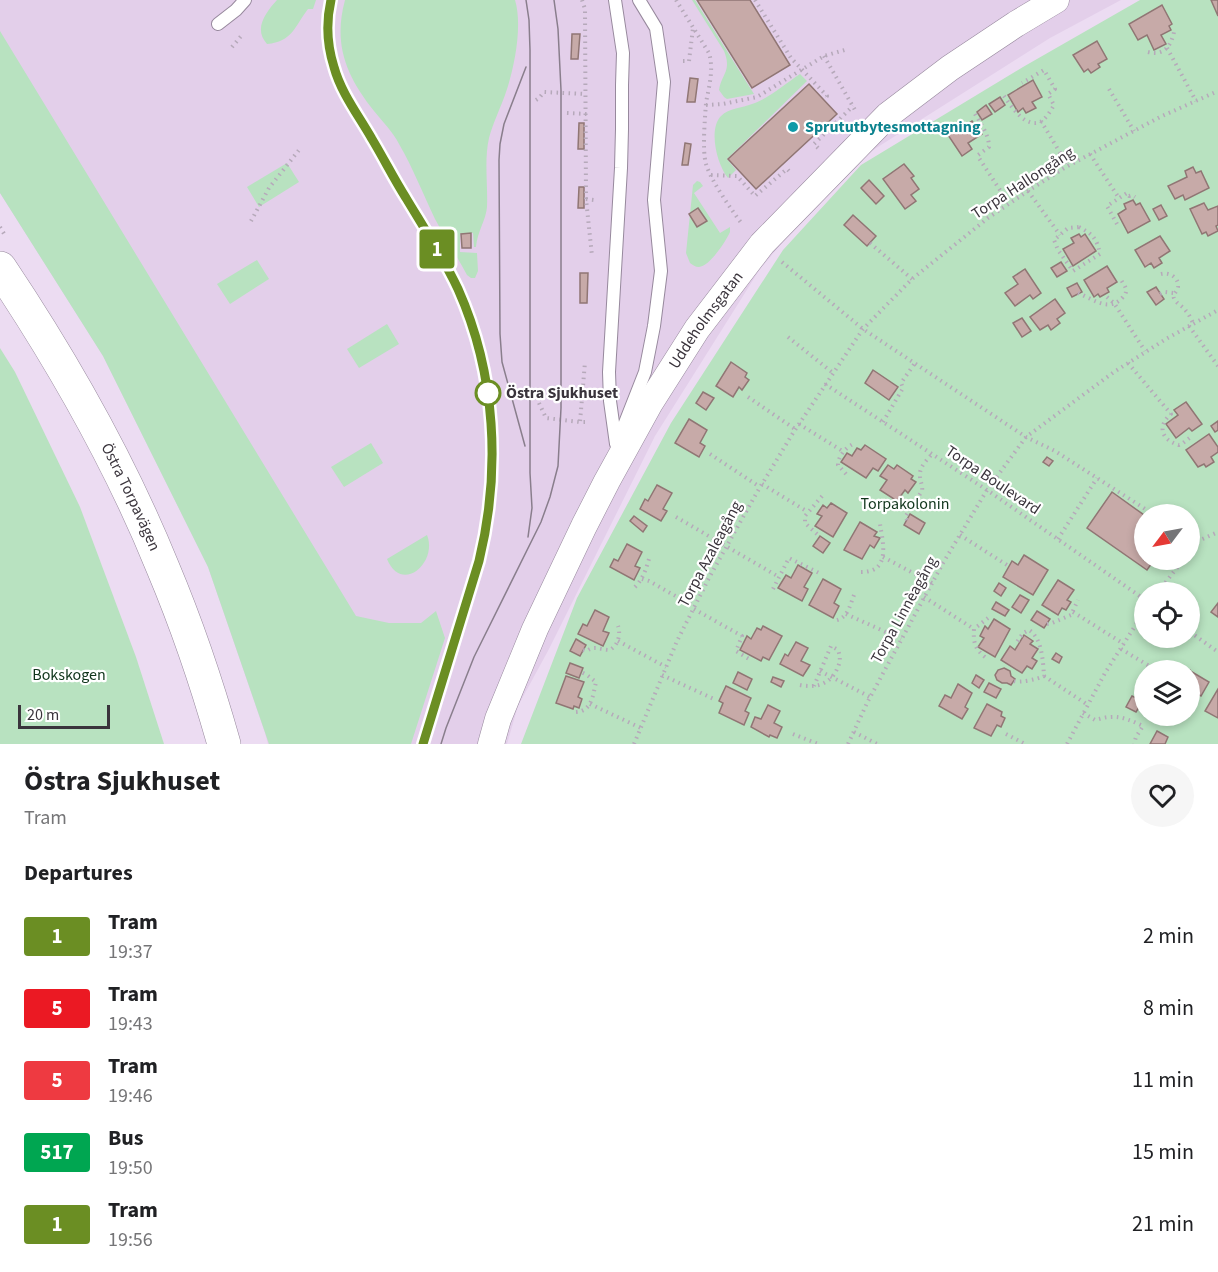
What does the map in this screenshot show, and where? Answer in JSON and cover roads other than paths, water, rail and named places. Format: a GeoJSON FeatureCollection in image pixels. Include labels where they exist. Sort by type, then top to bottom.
{"type":"FeatureCollection","features":[{"type":"Feature","properties":{"kind":"street","name":"Uddeholmsgatan"},"geometry":{"type":"LineString","coordinates":[[491,744],[498,719],[535,629],[607,481],[650,403],[697,329],[770,252],[888,115],[950,68],[1056,0]]}},
{"type":"Feature","properties":{"kind":"street","name":"Östra Torpavägen"},"geometry":{"type":"LineString","coordinates":[[0,268],[71,382],[141,516],[188,632],[224,744]]}},
{"type":"Feature","properties":{"kind":"lane"},"geometry":{"type":"LineString","coordinates":[[218,24],[245,0]]}},
{"type":"Feature","properties":{"kind":"lane"},"geometry":{"type":"LineString","coordinates":[[615,0],[623,53],[621,168],[609,372],[616,445]]}},
{"type":"Feature","properties":{"kind":"lane"},"geometry":{"type":"LineString","coordinates":[[607,481],[616,445],[645,372],[661,271],[654,200],[664,82],[656,28],[639,0]]}},
{"type":"Feature","properties":{"kind":"tram line"},"geometry":{"type":"LineString","coordinates":[[331,0],[328,34],[337,77],[458,289],[471,321],[488,388],[492,458],[486,527],[479,561],[423,744]]}},
{"type":"Feature","properties":{"kind":"tram line","name":"1"},"geometry":{"type":"LineString","coordinates":[[331,0],[327,22],[334,70],[442,258],[458,291],[479,347],[489,401],[492,428],[492,469],[486,530],[479,561],[423,744]]}},
{"type":"Feature","properties":{"kind":"tram line"},"geometry":{"type":"LineString","coordinates":[[526,0],[530,50],[530,473],[532,508],[528,537]]}},
{"type":"Feature","properties":{"kind":"tram line"},"geometry":{"type":"LineString","coordinates":[[441,744],[474,657],[541,522],[558,466],[561,408],[561,90],[554,0]]}},
{"type":"Feature","properties":{"kind":"tram line"},"geometry":{"type":"LineString","coordinates":[[525,446],[502,362],[499,160],[504,124],[526,67]]}},
{"type":"Feature","properties":{"kind":"place","name":"Sprututbytesmottagning"},"geometry":{"type":"Point","coordinates":[793,127]}},
{"type":"Feature","properties":{"kind":"place","name":"Östra Sjukhuset"},"geometry":{"type":"Point","coordinates":[488,393]}},
{"type":"Feature","properties":{"kind":"park label","name":"Torpakolonin"},"geometry":{"type":"Point","coordinates":[905,504]}},
{"type":"Feature","properties":{"kind":"park label","name":"Bokskogen"},"geometry":{"type":"Point","coordinates":[69,675]}}]}
